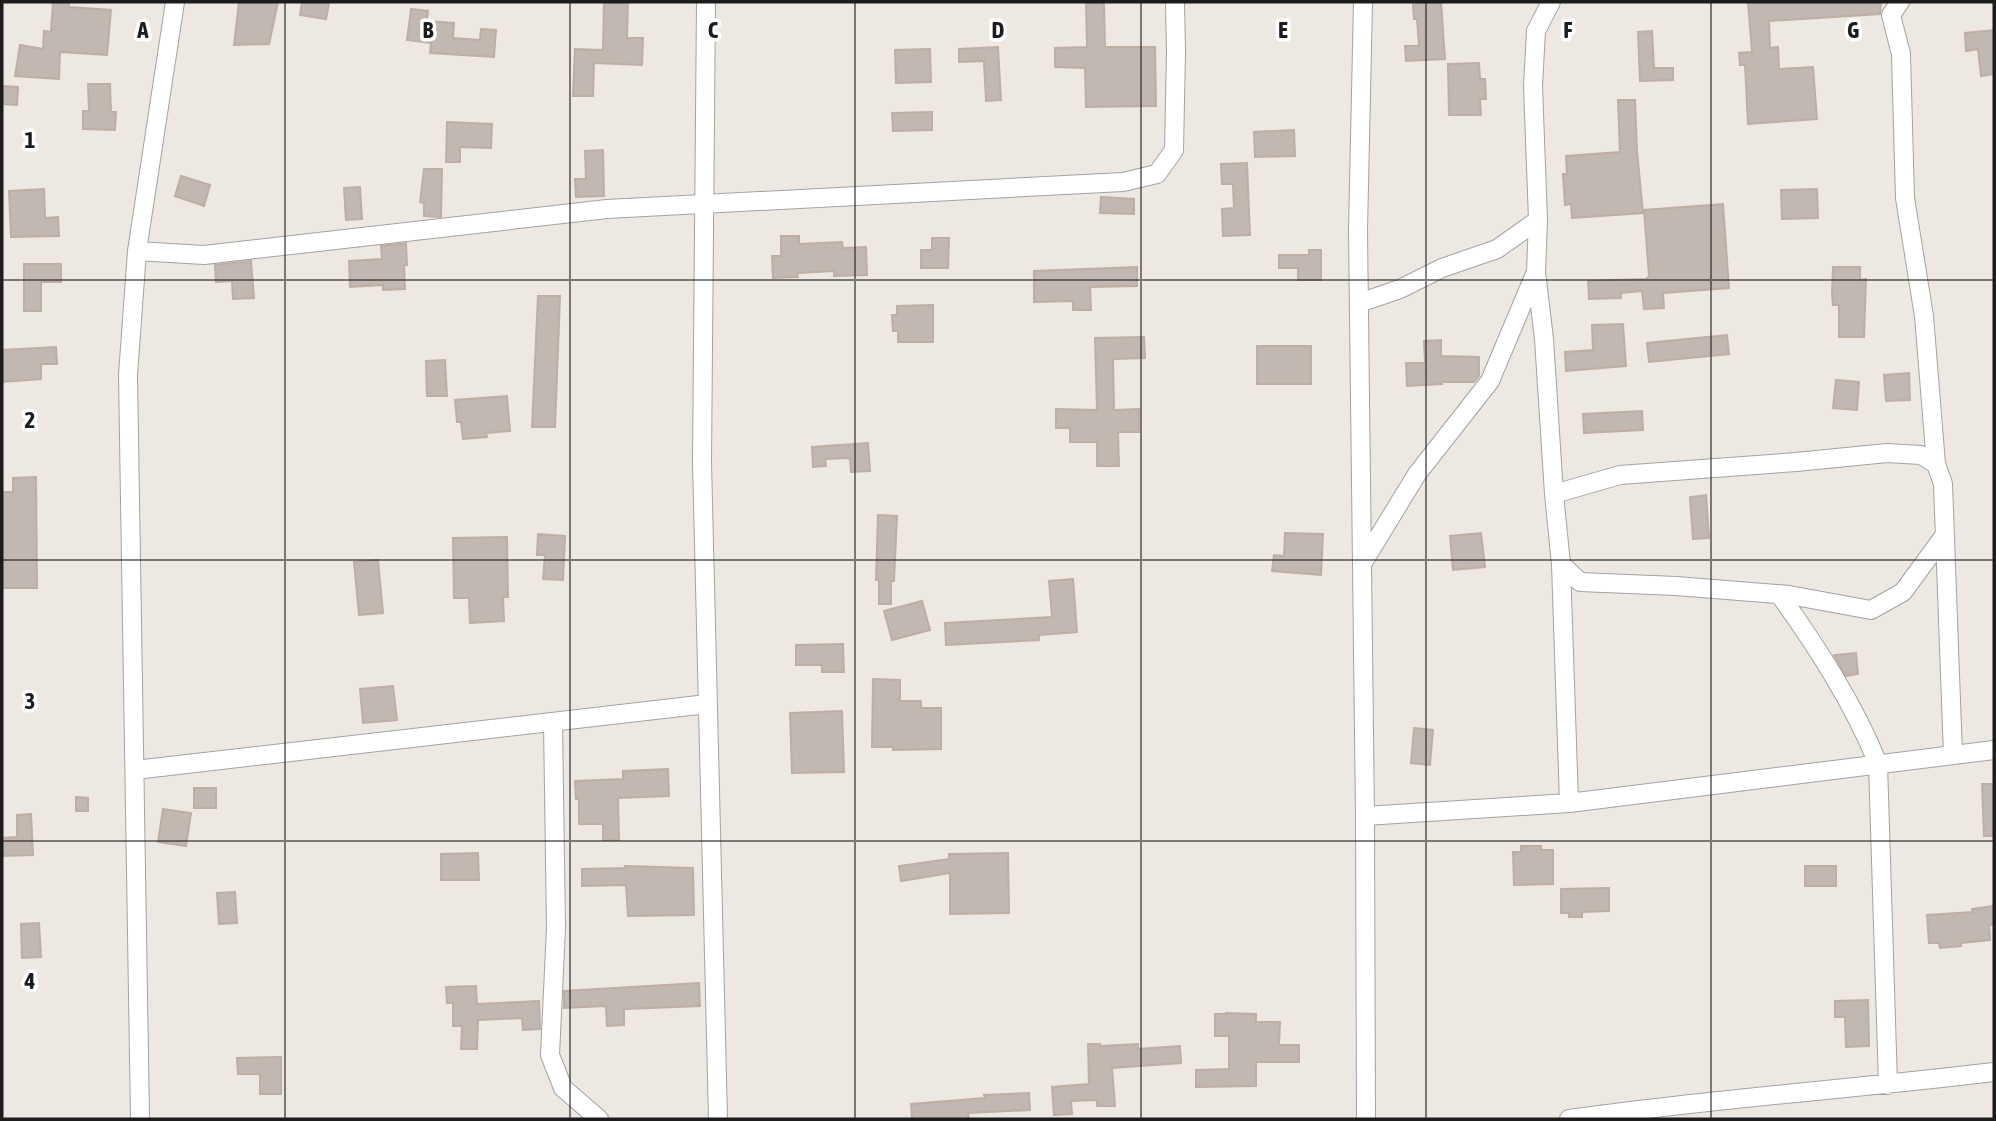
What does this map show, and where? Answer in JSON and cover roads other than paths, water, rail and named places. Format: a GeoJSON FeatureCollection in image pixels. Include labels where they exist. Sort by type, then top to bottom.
{"type":"FeatureCollection","features":[{"type":"Feature","properties":{"kind":"street"},"geometry":{"type":"LineString","coordinates":[[140,1119],[128,375],[137,251],[175,2]]}},
{"type":"Feature","properties":{"kind":"street"},"geometry":{"type":"LineString","coordinates":[[706,2],[702,462],[718,1119]]}},
{"type":"Feature","properties":{"kind":"street"},"geometry":{"type":"LineString","coordinates":[[137,251],[204,255],[607,209],[1123,182],[1157,174],[1174,150],[1175,2]]}},
{"type":"Feature","properties":{"kind":"street"},"geometry":{"type":"LineString","coordinates":[[1363,2],[1359,303],[1366,1119]]}},
{"type":"Feature","properties":{"kind":"street"},"geometry":{"type":"LineString","coordinates":[[1551,2],[1536,31],[1533,86],[1538,220],[1536,272],[1544,339],[1561,564],[1569,803]]}},
{"type":"Feature","properties":{"kind":"street"},"geometry":{"type":"LineString","coordinates":[[1900,2],[1891,15],[1901,54],[1905,198],[1924,316],[1936,464],[1942,484],[1953,755]]}},
{"type":"Feature","properties":{"kind":"street"},"geometry":{"type":"LineString","coordinates":[[1359,303],[1400,289],[1442,268],[1497,249],[1538,220]]}},
{"type":"Feature","properties":{"kind":"street"},"geometry":{"type":"LineString","coordinates":[[1362,564],[1417,474],[1490,382],[1536,272]]}},
{"type":"Feature","properties":{"kind":"street"},"geometry":{"type":"LineString","coordinates":[[1554,494],[1620,475],[1887,453],[1921,455],[1936,464]]}},
{"type":"Feature","properties":{"kind":"street"},"geometry":{"type":"LineString","coordinates":[[1561,564],[1580,582],[1779,594],[1871,610],[1903,592],[1944,537]]}},
{"type":"Feature","properties":{"kind":"street"},"geometry":{"type":"LineString","coordinates":[[1779,594],[1812,640],[1867,736],[1878,764],[1888,1085]]}},
{"type":"Feature","properties":{"kind":"street"},"geometry":{"type":"LineString","coordinates":[[135,770],[706,704]]}},
{"type":"Feature","properties":{"kind":"street"},"geometry":{"type":"LineString","coordinates":[[553,722],[556,928],[550,1055],[563,1088],[599,1119]]}},
{"type":"Feature","properties":{"kind":"street"},"geometry":{"type":"LineString","coordinates":[[1365,816],[1569,803],[1994,750]]}},
{"type":"Feature","properties":{"kind":"street"},"geometry":{"type":"LineString","coordinates":[[1569,1119],[1673,1105],[1994,1072]]}}]}
